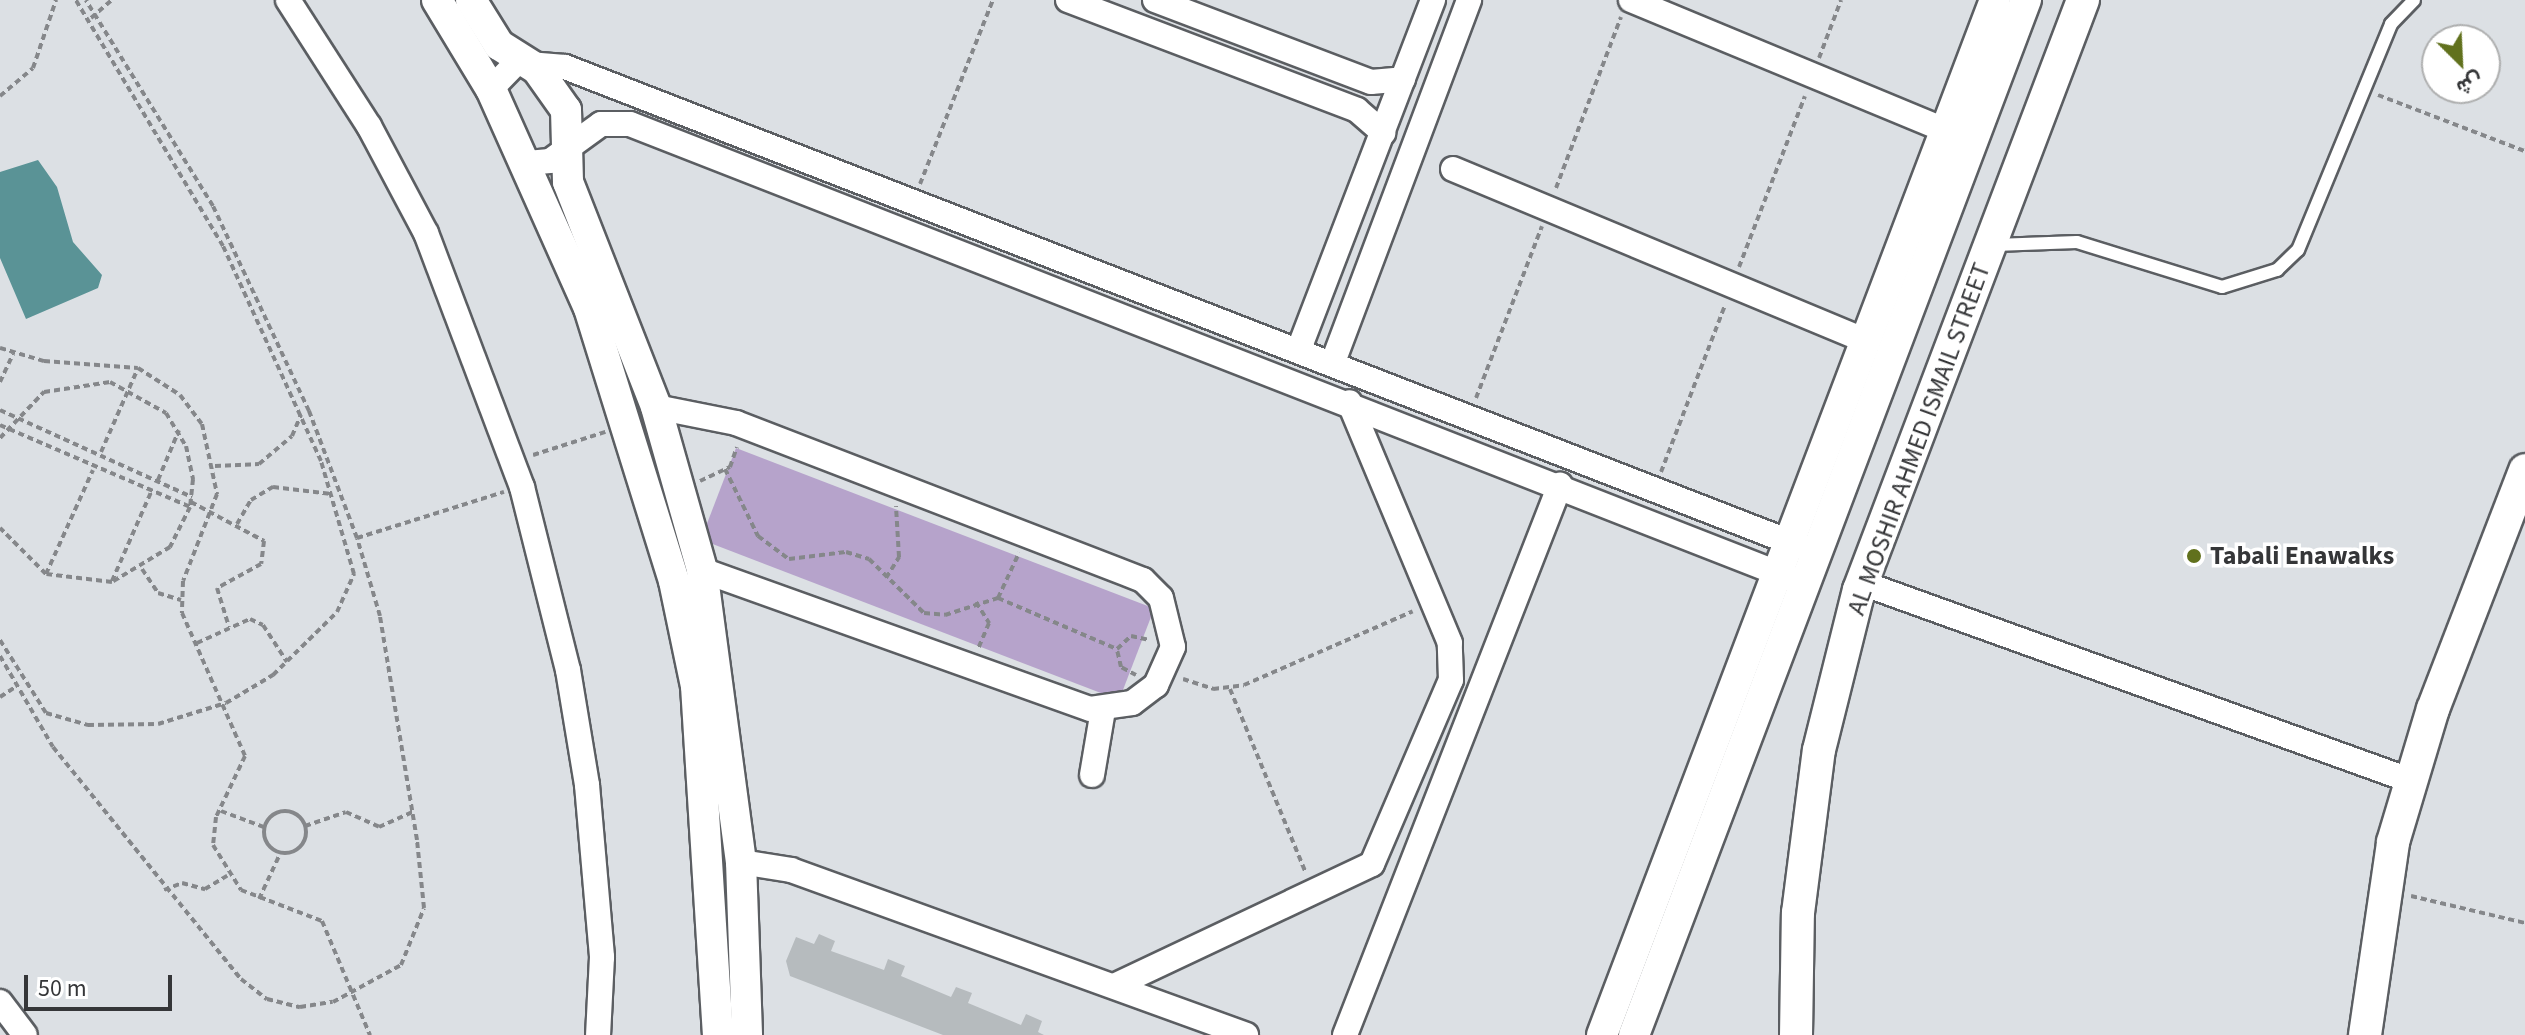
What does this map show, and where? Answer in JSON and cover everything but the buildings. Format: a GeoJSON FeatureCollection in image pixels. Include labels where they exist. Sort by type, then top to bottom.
{"type":"FeatureCollection","features":[{"type":"Feature","properties":{"kind":"main road","name":"AL MOSHIR AHMED ISMAIL STREET"},"geometry":{"type":"LineString","coordinates":[[1796,1035],[1798,913],[1819,750],[1862,583],[2083,0]]}},
{"type":"Feature","properties":{"kind":"main road"},"geometry":{"type":"LineString","coordinates":[[2365,1035],[2384,890],[2412,781],[2514,522],[2525,470]]}},
{"type":"Feature","properties":{"kind":"street"},"geometry":{"type":"LineString","coordinates":[[288,0],[369,126],[426,233],[522,487],[568,670],[587,785],[602,957],[598,1035]]}},
{"type":"Feature","properties":{"kind":"street"},"geometry":{"type":"LineString","coordinates":[[437,0],[491,89],[527,163],[630,425],[696,686],[718,1035]]}},
{"type":"Feature","properties":{"kind":"street"},"geometry":{"type":"LineString","coordinates":[[471,0],[499,45],[555,87],[566,110],[568,182],[656,407],[702,570],[741,862],[747,1035]]}},
{"type":"Feature","properties":{"kind":"street"},"geometry":{"type":"LineString","coordinates":[[1068,0],[1357,110],[1383,133]]}},
{"type":"Feature","properties":{"kind":"street"},"geometry":{"type":"LineString","coordinates":[[1155,0],[1371,82],[1403,79]]}},
{"type":"Feature","properties":{"kind":"street"},"geometry":{"type":"LineString","coordinates":[[1299,349],[1433,0]]}},
{"type":"Feature","properties":{"kind":"street"},"geometry":{"type":"LineString","coordinates":[[1333,362],[1469,0]]}},
{"type":"Feature","properties":{"kind":"street"},"geometry":{"type":"LineString","coordinates":[[1631,0],[1814,72],[1947,131]]}},
{"type":"Feature","properties":{"kind":"street"},"geometry":{"type":"LineString","coordinates":[[1805,548],[1866,341],[1995,0]]}},
{"type":"Feature","properties":{"kind":"street"},"geometry":{"type":"LineString","coordinates":[[1602,1035],[1793,579],[2026,0]]}},
{"type":"Feature","properties":{"kind":"street"},"geometry":{"type":"LineString","coordinates":[[491,89],[507,66],[525,62],[565,67],[1655,486],[1805,548]]}},
{"type":"Feature","properties":{"kind":"street"},"geometry":{"type":"LineString","coordinates":[[527,163],[550,161],[601,124],[630,124],[1349,402],[1793,579]]}},
{"type":"Feature","properties":{"kind":"street"},"geometry":{"type":"LineString","coordinates":[[1453,169],[1734,282],[1866,341]]}},
{"type":"Feature","properties":{"kind":"street"},"geometry":{"type":"LineString","coordinates":[[1394,420],[1407,391]]}},
{"type":"Feature","properties":{"kind":"street"},"geometry":{"type":"LineString","coordinates":[[1116,985],[1372,864],[1451,680],[1454,655],[1349,402]]}},
{"type":"Feature","properties":{"kind":"street"},"geometry":{"type":"LineString","coordinates":[[656,407],[742,425],[1143,580],[1161,598],[1166,666],[1132,703],[1103,710],[702,570]]}},
{"type":"Feature","properties":{"kind":"street"},"geometry":{"type":"LineString","coordinates":[[1345,1035],[1560,485]]}},
{"type":"Feature","properties":{"kind":"street"},"geometry":{"type":"LineString","coordinates":[[1634,1035],[1793,579]]}},
{"type":"Feature","properties":{"kind":"street"},"geometry":{"type":"LineString","coordinates":[[1862,583],[2412,781]]}},
{"type":"Feature","properties":{"kind":"street"},"geometry":{"type":"LineString","coordinates":[[1092,775],[1103,710]]}},
{"type":"Feature","properties":{"kind":"street"},"geometry":{"type":"LineString","coordinates":[[741,862],[791,870],[1116,985],[1246,1035]]}},
{"type":"Feature","properties":{"kind":"street"},"geometry":{"type":"LineString","coordinates":[[0,1002],[25,1035]]}},
{"type":"Feature","properties":{"kind":"lane"},"geometry":{"type":"LineString","coordinates":[[1990,246],[2077,242],[2193,283],[2251,283],[2298,250],[2391,24],[2414,0]]}},
{"type":"Feature","properties":{"kind":"path"},"geometry":{"type":"LineString","coordinates":[[0,96],[33,68],[56,0]]}},
{"type":"Feature","properties":{"kind":"path"},"geometry":{"type":"LineString","coordinates":[[0,640],[37,707],[77,722],[158,724],[226,703],[287,662],[337,612],[354,574],[332,494],[301,415],[223,246],[121,82],[91,18],[76,0]]}},
{"type":"Feature","properties":{"kind":"path"},"geometry":{"type":"LineString","coordinates":[[0,656],[53,747],[163,890],[241,979],[267,999],[300,1007],[356,992],[401,965],[418,938],[424,908],[413,812],[380,616],[357,538],[309,411],[213,206],[86,0]]}},
{"type":"Feature","properties":{"kind":"path"},"geometry":{"type":"LineString","coordinates":[[91,18],[112,0]]}},
{"type":"Feature","properties":{"kind":"path"},"geometry":{"type":"LineString","coordinates":[[914,201],[993,0]]}},
{"type":"Feature","properties":{"kind":"path"},"geometry":{"type":"LineString","coordinates":[[1655,486],[1841,0]]}},
{"type":"Feature","properties":{"kind":"path"},"geometry":{"type":"LineString","coordinates":[[2364,90],[2525,151]]}},
{"type":"Feature","properties":{"kind":"path"},"geometry":{"type":"LineString","coordinates":[[0,348],[13,354],[138,368],[180,395],[202,424],[215,466],[214,513],[181,600],[195,643],[226,703],[245,756],[220,810],[213,845],[227,876],[259,899],[306,909],[322,921],[356,992],[370,1035]]}},
{"type":"Feature","properties":{"kind":"path"},"geometry":{"type":"LineString","coordinates":[[0,382],[13,354]]}},
{"type":"Feature","properties":{"kind":"path"},"geometry":{"type":"LineString","coordinates":[[101,452],[138,368]]}},
{"type":"Feature","properties":{"kind":"path"},"geometry":{"type":"LineString","coordinates":[[0,438],[3,427],[15,416],[65,384],[131,389],[179,430],[191,462],[191,502],[170,547],[142,569],[112,582],[46,574],[0,528]]}},
{"type":"Feature","properties":{"kind":"path"},"geometry":{"type":"LineString","coordinates":[[0,410],[101,452],[157,480],[191,502],[259,535],[266,549],[261,564],[217,588],[229,627]]}},
{"type":"Feature","properties":{"kind":"path"},"geometry":{"type":"LineString","coordinates":[[215,466],[237,469],[278,453],[301,415]]}},
{"type":"Feature","properties":{"kind":"path"},"geometry":{"type":"LineString","coordinates":[[513,461],[630,425]]}},
{"type":"Feature","properties":{"kind":"path"},"geometry":{"type":"LineString","coordinates":[[680,490],[725,469],[742,425]]}},
{"type":"Feature","properties":{"kind":"path"},"geometry":{"type":"LineString","coordinates":[[3,427],[93,470],[151,492],[191,502]]}},
{"type":"Feature","properties":{"kind":"path"},"geometry":{"type":"LineString","coordinates":[[157,480],[179,430]]}},
{"type":"Feature","properties":{"kind":"path"},"geometry":{"type":"LineString","coordinates":[[725,469],[771,550],[809,560],[846,552],[869,559],[924,613],[945,615],[976,602],[998,598],[1117,649]]}},
{"type":"Feature","properties":{"kind":"path"},"geometry":{"type":"LineString","coordinates":[[46,574],[93,470]]}},
{"type":"Feature","properties":{"kind":"path"},"geometry":{"type":"LineString","coordinates":[[886,578],[900,545],[894,484]]}},
{"type":"Feature","properties":{"kind":"path"},"geometry":{"type":"LineString","coordinates":[[237,524],[251,500],[273,487],[332,494]]}},
{"type":"Feature","properties":{"kind":"path"},"geometry":{"type":"LineString","coordinates":[[357,538],[522,487]]}},
{"type":"Feature","properties":{"kind":"path"},"geometry":{"type":"LineString","coordinates":[[112,582],[151,492]]}},
{"type":"Feature","properties":{"kind":"path"},"geometry":{"type":"LineString","coordinates":[[998,598],[1028,536]]}},
{"type":"Feature","properties":{"kind":"path"},"geometry":{"type":"LineString","coordinates":[[142,569],[158,593],[181,600]]}},
{"type":"Feature","properties":{"kind":"path"},"geometry":{"type":"LineString","coordinates":[[971,665],[989,627],[976,602]]}},
{"type":"Feature","properties":{"kind":"path"},"geometry":{"type":"LineString","coordinates":[[1117,649],[1131,636],[1166,666],[1197,685],[1230,689],[1433,602]]}},
{"type":"Feature","properties":{"kind":"path"},"geometry":{"type":"LineString","coordinates":[[195,643],[229,627],[257,621],[287,662]]}},
{"type":"Feature","properties":{"kind":"path"},"geometry":{"type":"LineString","coordinates":[[1117,649],[1121,667],[1166,666]]}},
{"type":"Feature","properties":{"kind":"path"},"geometry":{"type":"LineString","coordinates":[[0,697],[17,686]]}},
{"type":"Feature","properties":{"kind":"path"},"geometry":{"type":"LineString","coordinates":[[1230,689],[1314,892]]}},
{"type":"Feature","properties":{"kind":"path"},"geometry":{"type":"LineString","coordinates":[[220,810],[264,827]]}},
{"type":"Feature","properties":{"kind":"path"},"geometry":{"type":"LineString","coordinates":[[280,854],[270,848],[264,827],[269,818],[290,811],[305,826]]}},
{"type":"Feature","properties":{"kind":"path"},"geometry":{"type":"LineString","coordinates":[[305,826],[346,812],[379,827],[413,812]]}},
{"type":"Feature","properties":{"kind":"path"},"geometry":{"type":"LineString","coordinates":[[259,899],[280,854],[300,847],[305,826]]}},
{"type":"Feature","properties":{"kind":"path"},"geometry":{"type":"LineString","coordinates":[[163,890],[182,883],[205,889],[227,876]]}},
{"type":"Feature","properties":{"kind":"path"},"geometry":{"type":"LineString","coordinates":[[2384,890],[2525,923]]}},
{"type":"Feature","properties":{"kind":"shaded area"},"geometry":{"type":"Polygon","coordinates":[[[736,448],[1154,609],[1119,700],[701,539],[736,448]]]}},
{"type":"Feature","properties":{"kind":"water"},"geometry":{"type":"Polygon","coordinates":[[[38,160],[57,187],[73,242],[102,275],[98,288],[26,319],[0,258],[0,172],[38,160]]]}},
{"type":"Feature","properties":{"kind":"place","name":"Tabali Enawalks"},"geometry":{"type":"Point","coordinates":[2194,556]}}]}
